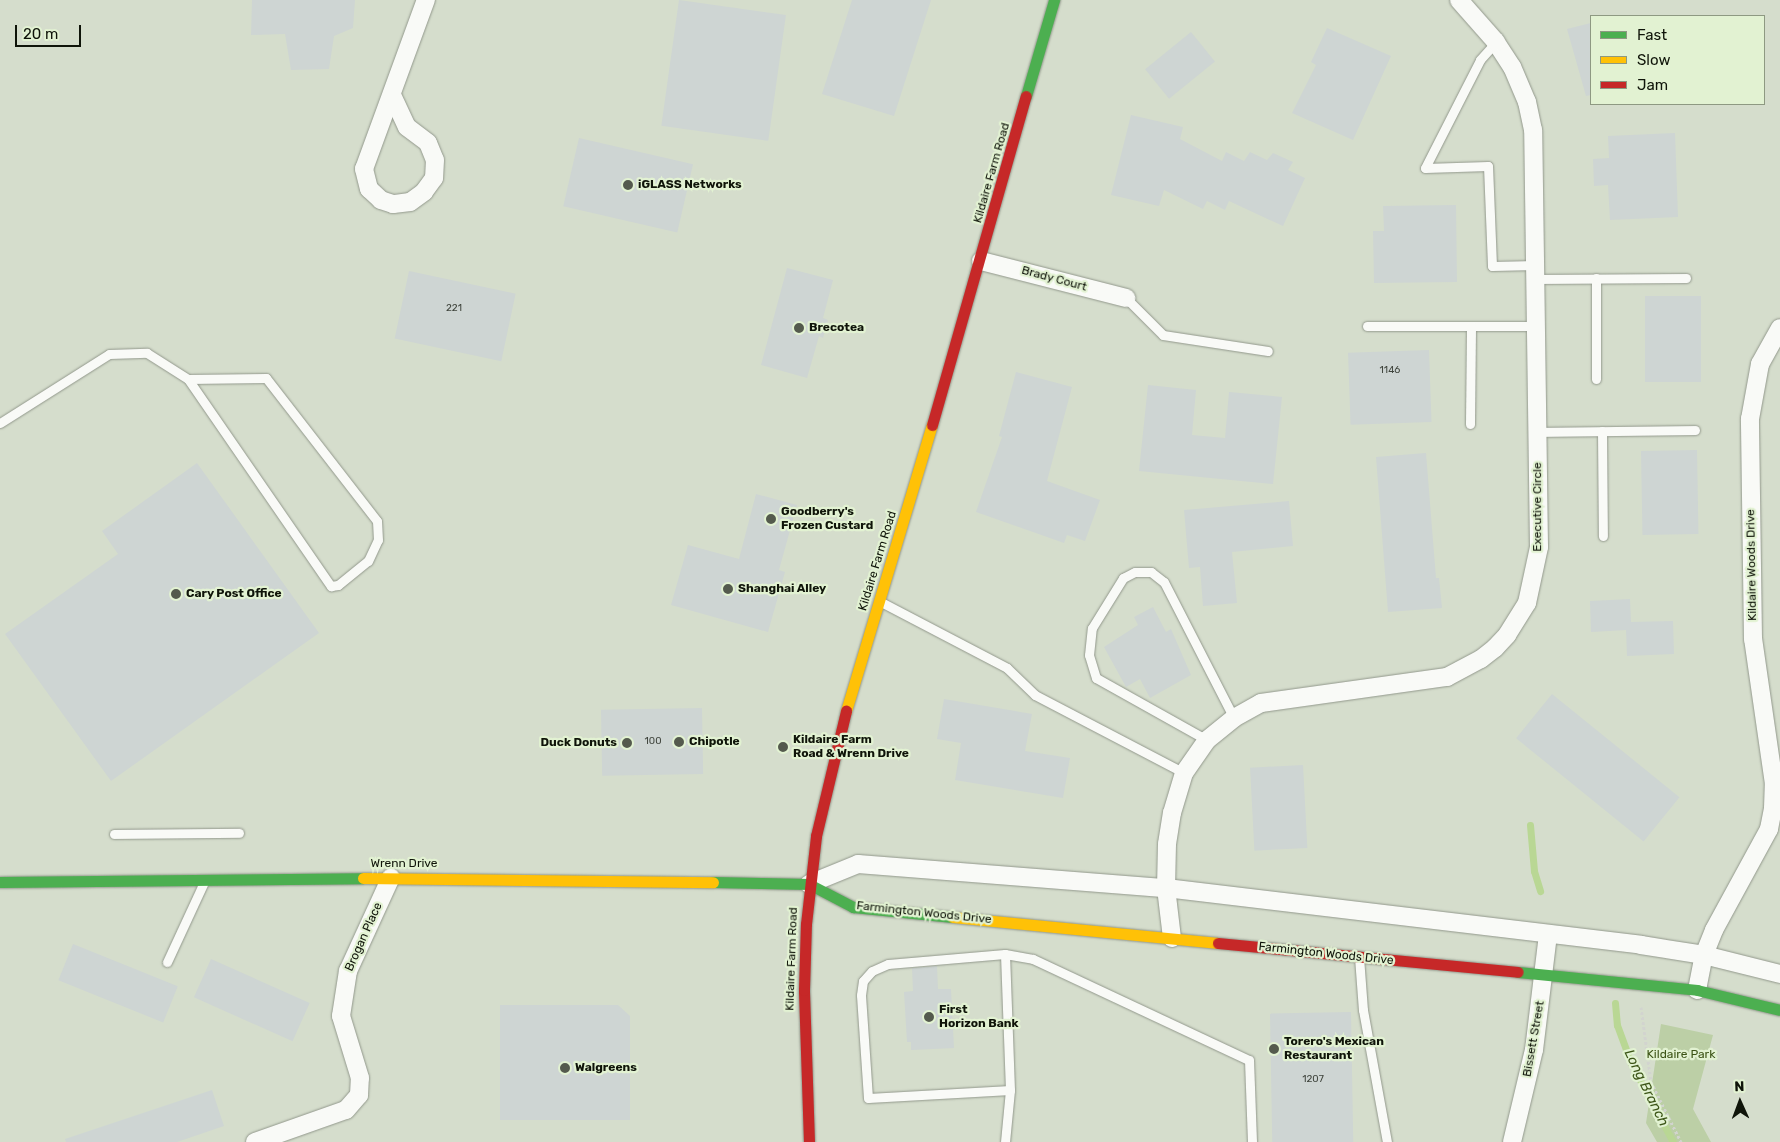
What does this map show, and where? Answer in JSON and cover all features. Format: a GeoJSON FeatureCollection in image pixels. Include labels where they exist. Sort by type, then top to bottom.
{"type":"FeatureCollection","features":[{"type":"Feature","properties":{"kind":"street"},"geometry":{"type":"LineString","coordinates":[[392,95],[407,127],[428,143],[435,160],[434,178],[424,192],[410,202],[393,204],[380,200],[369,189],[364,169],[426,0]]}},
{"type":"Feature","properties":{"kind":"street","name":"Kildaire Farm Road"},"geometry":{"type":"LineString","coordinates":[[809,1142],[804,990],[809,884],[839,731],[881,601],[981,261],[1054,0]]}},
{"type":"Feature","properties":{"kind":"street","name":"Executive Circle"},"geometry":{"type":"LineString","coordinates":[[1172,938],[1166,888],[1167,844],[1184,773],[1207,740],[1234,718],[1261,703],[1447,677],[1481,659],[1495,648],[1507,636],[1527,603],[1538,562],[1537,326],[1533,130],[1527,102],[1496,42],[1459,0]]}},
{"type":"Feature","properties":{"kind":"street","name":"Brady Court"},"geometry":{"type":"LineString","coordinates":[[981,261],[1126,298]]}},
{"type":"Feature","properties":{"kind":"street","name":"Kildaire Woods Drive"},"geometry":{"type":"LineString","coordinates":[[1698,990],[1704,955],[1714,930],[1769,829],[1776,808],[1753,639],[1750,419],[1760,364],[1780,328]]}},
{"type":"Feature","properties":{"kind":"street"},"geometry":{"type":"LineString","coordinates":[[809,884],[858,864],[1166,888],[1704,955],[1780,974]]}},
{"type":"Feature","properties":{"kind":"street","name":"Wrenn Drive"},"geometry":{"type":"LineString","coordinates":[[0,882],[391,878],[809,884]]}},
{"type":"Feature","properties":{"kind":"street","name":"Brogan Place"},"geometry":{"type":"LineString","coordinates":[[256,1142],[346,1110],[359,1095],[360,1078],[341,1016],[348,971],[391,878]]}},
{"type":"Feature","properties":{"kind":"street","name":"Farmington Woods Drive"},"geometry":{"type":"LineString","coordinates":[[809,884],[853,907],[1698,990],[1780,1010]]}},
{"type":"Feature","properties":{"kind":"street","name":"Bissett Street"},"geometry":{"type":"LineString","coordinates":[[1512,1142],[1534,1050],[1548,935]]}},
{"type":"Feature","properties":{"kind":"lane"},"geometry":{"type":"LineString","coordinates":[[1496,42],[1480,60],[1425,168],[1488,166],[1492,266],[1596,278],[1686,278]]}},
{"type":"Feature","properties":{"kind":"lane"},"geometry":{"type":"LineString","coordinates":[[1596,278],[1596,378]]}},
{"type":"Feature","properties":{"kind":"lane"},"geometry":{"type":"LineString","coordinates":[[1126,298],[1163,335],[1268,350]]}},
{"type":"Feature","properties":{"kind":"lane"},"geometry":{"type":"LineString","coordinates":[[1367,326],[1537,326]]}},
{"type":"Feature","properties":{"kind":"lane"},"geometry":{"type":"LineString","coordinates":[[1470,424],[1471,326]]}},
{"type":"Feature","properties":{"kind":"lane"},"geometry":{"type":"LineString","coordinates":[[0,423],[109,354],[147,353],[188,379],[331,586],[338,585],[368,560],[378,540],[377,521],[266,378],[188,379]]}},
{"type":"Feature","properties":{"kind":"lane"},"geometry":{"type":"LineString","coordinates":[[1538,432],[1695,430]]}},
{"type":"Feature","properties":{"kind":"lane"},"geometry":{"type":"LineString","coordinates":[[1602,431],[1603,536]]}},
{"type":"Feature","properties":{"kind":"lane"},"geometry":{"type":"LineString","coordinates":[[1207,740],[1096,678],[1089,655],[1092,628],[1123,578],[1135,572],[1151,572],[1164,582],[1234,718]]}},
{"type":"Feature","properties":{"kind":"lane"},"geometry":{"type":"LineString","coordinates":[[881,601],[952,636],[1007,668],[1035,695],[1184,773]]}},
{"type":"Feature","properties":{"kind":"lane"},"geometry":{"type":"LineString","coordinates":[[114,834],[239,833]]}},
{"type":"Feature","properties":{"kind":"lane"},"geometry":{"type":"LineString","coordinates":[[167,962],[205,880]]}},
{"type":"Feature","properties":{"kind":"lane"},"geometry":{"type":"LineString","coordinates":[[1005,954],[1010,1090],[1005,1142]]}},
{"type":"Feature","properties":{"kind":"lane"},"geometry":{"type":"LineString","coordinates":[[1010,1090],[868,1098],[861,995],[864,981],[872,970],[888,964],[1005,954],[1033,960],[1249,1060],[1252,1142]]}},
{"type":"Feature","properties":{"kind":"lane"},"geometry":{"type":"LineString","coordinates":[[1359,957],[1363,1010],[1387,1142]]}},
{"type":"Feature","properties":{"kind":"path"},"geometry":{"type":"LineString","coordinates":[[1641,999],[1646,1065],[1663,1110],[1681,1142]]}},
{"type":"Feature","properties":{"kind":"green space","name":"Kildaire Park"},"geometry":{"type":"Polygon","coordinates":[[[1661,1024],[1713,1035],[1693,1109],[1711,1142],[1657,1142],[1646,1123],[1661,1024]]]}},
{"type":"Feature","properties":{"kind":"building"},"geometry":{"type":"Polygon","coordinates":[[[252,0],[355,0],[353,28],[334,36],[329,69],[291,70],[285,34],[251,35],[252,0]]]}},
{"type":"Feature","properties":{"kind":"building"},"geometry":{"type":"Polygon","coordinates":[[[679,0],[786,15],[768,141],[661,126],[679,0]]]}},
{"type":"Feature","properties":{"kind":"building"},"geometry":{"type":"Polygon","coordinates":[[[852,0],[931,0],[894,116],[822,94],[852,0]]]}},
{"type":"Feature","properties":{"kind":"building"},"geometry":{"type":"Polygon","coordinates":[[[1590,23],[1590,95],[1586,96],[1567,29],[1590,23]]]}},
{"type":"Feature","properties":{"kind":"building"},"geometry":{"type":"Polygon","coordinates":[[[1327,28],[1391,56],[1353,140],[1292,113],[1316,65],[1311,62],[1327,28]]]}},
{"type":"Feature","properties":{"kind":"building"},"geometry":{"type":"Polygon","coordinates":[[[1191,32],[1215,62],[1169,99],[1145,69],[1191,32]]]}},
{"type":"Feature","properties":{"kind":"building"},"geometry":{"type":"Polygon","coordinates":[[[1131,115],[1183,127],[1180,139],[1222,161],[1226,152],[1244,161],[1250,152],[1267,160],[1273,153],[1293,162],[1288,170],[1305,178],[1283,226],[1229,201],[1225,210],[1207,201],[1203,209],[1164,190],[1159,206],[1111,195],[1131,115]]]}},
{"type":"Feature","properties":{"kind":"building"},"geometry":{"type":"Polygon","coordinates":[[[1675,133],[1678,217],[1610,220],[1608,185],[1594,186],[1593,159],[1609,158],[1608,136],[1675,133]]]}},
{"type":"Feature","properties":{"kind":"building","name":"iGLASS Networks"},"geometry":{"type":"Polygon","coordinates":[[[579,138],[693,164],[677,233],[563,206],[579,138]]]}},
{"type":"Feature","properties":{"kind":"building"},"geometry":{"type":"Polygon","coordinates":[[[1456,205],[1457,282],[1374,283],[1373,231],[1384,231],[1383,206],[1456,205]]]}},
{"type":"Feature","properties":{"kind":"building","name":"Brecotea"},"geometry":{"type":"Polygon","coordinates":[[[787,268],[833,280],[823,318],[828,320],[823,338],[819,336],[807,378],[761,365],[787,268]]]}},
{"type":"Feature","properties":{"kind":"building"},"geometry":{"type":"Polygon","coordinates":[[[409,271],[516,294],[501,361],[395,338],[409,271]]]}},
{"type":"Feature","properties":{"kind":"building"},"geometry":{"type":"Polygon","coordinates":[[[1645,296],[1701,296],[1701,382],[1645,382],[1645,296]]]}},
{"type":"Feature","properties":{"kind":"building"},"geometry":{"type":"Polygon","coordinates":[[[1429,350],[1432,422],[1351,425],[1348,353],[1429,350]]]}},
{"type":"Feature","properties":{"kind":"building"},"geometry":{"type":"Polygon","coordinates":[[[1016,372],[1072,387],[1047,481],[1100,500],[1085,541],[1067,535],[1064,543],[976,512],[1002,437],[999,436],[1016,372]]]}},
{"type":"Feature","properties":{"kind":"building"},"geometry":{"type":"Polygon","coordinates":[[[1148,385],[1196,390],[1192,435],[1225,438],[1229,392],[1282,397],[1273,484],[1139,471],[1148,385]]]}},
{"type":"Feature","properties":{"kind":"building"},"geometry":{"type":"Polygon","coordinates":[[[1697,450],[1698,534],[1642,535],[1641,451],[1697,450]]]}},
{"type":"Feature","properties":{"kind":"building"},"geometry":{"type":"Polygon","coordinates":[[[1426,453],[1436,578],[1439,578],[1442,608],[1388,612],[1376,457],[1426,453]]]}},
{"type":"Feature","properties":{"kind":"building","name":"Cary Post Office"},"geometry":{"type":"Polygon","coordinates":[[[197,463],[319,633],[111,781],[5,634],[118,554],[102,531],[197,463]]]}},
{"type":"Feature","properties":{"kind":"building","name":"Shanghai Alley"},"geometry":{"type":"Polygon","coordinates":[[[756,494],[797,505],[779,570],[785,572],[768,632],[671,605],[688,545],[739,559],[756,494]]]}},
{"type":"Feature","properties":{"kind":"building"},"geometry":{"type":"Polygon","coordinates":[[[1289,501],[1293,546],[1232,552],[1237,603],[1203,606],[1200,567],[1189,568],[1184,510],[1289,501]]]}},
{"type":"Feature","properties":{"kind":"building"},"geometry":{"type":"Polygon","coordinates":[[[1630,599],[1631,622],[1673,621],[1674,654],[1627,656],[1626,630],[1591,632],[1590,601],[1630,599]]]}},
{"type":"Feature","properties":{"kind":"building"},"geometry":{"type":"Polygon","coordinates":[[[1153,607],[1166,632],[1171,629],[1191,675],[1150,698],[1140,679],[1126,687],[1104,647],[1138,625],[1134,617],[1153,607]]]}},
{"type":"Feature","properties":{"kind":"building"},"geometry":{"type":"Polygon","coordinates":[[[1552,694],[1679,797],[1644,842],[1516,738],[1552,694]]]}},
{"type":"Feature","properties":{"kind":"building"},"geometry":{"type":"Polygon","coordinates":[[[944,699],[1032,714],[1025,751],[1070,758],[1063,798],[955,780],[961,743],[937,739],[944,699]]]}},
{"type":"Feature","properties":{"kind":"building"},"geometry":{"type":"Polygon","coordinates":[[[702,708],[703,774],[602,776],[601,710],[702,708]]]}},
{"type":"Feature","properties":{"kind":"building"},"geometry":{"type":"Polygon","coordinates":[[[1303,765],[1307,848],[1254,851],[1250,768],[1303,765]]]}},
{"type":"Feature","properties":{"kind":"building"},"geometry":{"type":"Polygon","coordinates":[[[73,944],[178,986],[163,1022],[58,980],[73,944]]]}},
{"type":"Feature","properties":{"kind":"building"},"geometry":{"type":"Polygon","coordinates":[[[211,959],[310,1003],[293,1041],[194,997],[211,959]]]}},
{"type":"Feature","properties":{"kind":"building","name":"First Horizon Bank"},"geometry":{"type":"Polygon","coordinates":[[[937,966],[938,989],[951,989],[954,1048],[911,1050],[911,1042],[907,1042],[904,992],[913,991],[912,968],[937,966]]]}},
{"type":"Feature","properties":{"kind":"building","name":"Walgreens"},"geometry":{"type":"Polygon","coordinates":[[[500,1005],[618,1005],[630,1016],[630,1120],[500,1120],[500,1005]]]}},
{"type":"Feature","properties":{"kind":"building"},"geometry":{"type":"Polygon","coordinates":[[[1351,1012],[1353,1142],[1272,1142],[1270,1013],[1351,1012]]]}},
{"type":"Feature","properties":{"kind":"building"},"geometry":{"type":"Polygon","coordinates":[[[212,1090],[224,1126],[177,1142],[66,1142],[65,1139],[212,1090]]]}},
{"type":"Feature","properties":{"kind":"waterway","name":"Long Branch"},"geometry":{"type":"LineString","coordinates":[[1530,825],[1534,871],[1540,891]]}},
{"type":"Feature","properties":{"kind":"waterway","name":"Long Branch"},"geometry":{"type":"LineString","coordinates":[[1615,1003],[1617,1025],[1631,1063],[1673,1142]]}},
{"type":"Feature","properties":{"kind":"traffic: fast"},"geometry":{"type":"LineString","coordinates":[[1026,96],[1054,0]]}},
{"type":"Feature","properties":{"kind":"traffic: fast"},"geometry":{"type":"LineString","coordinates":[[0,882],[363,878]]}},
{"type":"Feature","properties":{"kind":"traffic: fast"},"geometry":{"type":"LineString","coordinates":[[713,882],[809,884],[853,907],[953,917]]}},
{"type":"Feature","properties":{"kind":"traffic: fast"},"geometry":{"type":"LineString","coordinates":[[1518,972],[1697,990],[1780,1010]]}},
{"type":"Feature","properties":{"kind":"traffic: slow"},"geometry":{"type":"LineString","coordinates":[[846,711],[932,425]]}},
{"type":"Feature","properties":{"kind":"traffic: slow"},"geometry":{"type":"LineString","coordinates":[[363,878],[713,882]]}},
{"type":"Feature","properties":{"kind":"traffic: slow"},"geometry":{"type":"LineString","coordinates":[[953,917],[1218,943]]}},
{"type":"Feature","properties":{"kind":"traffic: jam"},"geometry":{"type":"LineString","coordinates":[[932,425],[1026,96]]}},
{"type":"Feature","properties":{"kind":"traffic: jam"},"geometry":{"type":"LineString","coordinates":[[809,1142],[804,990],[806,924],[816,836],[846,711]]}},
{"type":"Feature","properties":{"kind":"traffic: jam"},"geometry":{"type":"LineString","coordinates":[[1218,943],[1518,972]]}},
{"type":"Feature","properties":{"kind":"place","name":"iGLASS Networks"},"geometry":{"type":"Point","coordinates":[628,185]}},
{"type":"Feature","properties":{"kind":"place","name":"Brecotea"},"geometry":{"type":"Point","coordinates":[799,328]}},
{"type":"Feature","properties":{"kind":"place","name":"Goodberry's Frozen Custard"},"geometry":{"type":"Point","coordinates":[771,519]}},
{"type":"Feature","properties":{"kind":"place","name":"Shanghai Alley"},"geometry":{"type":"Point","coordinates":[728,589]}},
{"type":"Feature","properties":{"kind":"place","name":"Cary Post Office"},"geometry":{"type":"Point","coordinates":[176,594]}},
{"type":"Feature","properties":{"kind":"place","name":"Chipotle"},"geometry":{"type":"Point","coordinates":[679,742]}},
{"type":"Feature","properties":{"kind":"place","name":"Duck Donuts"},"geometry":{"type":"Point","coordinates":[627,743]}},
{"type":"Feature","properties":{"kind":"place","name":"Kildaire Farm Road & Wrenn Drive"},"geometry":{"type":"Point","coordinates":[783,747]}},
{"type":"Feature","properties":{"kind":"place","name":"First Horizon Bank"},"geometry":{"type":"Point","coordinates":[929,1017]}},
{"type":"Feature","properties":{"kind":"place","name":"Torero's Mexican Restaurant"},"geometry":{"type":"Point","coordinates":[1274,1049]}},
{"type":"Feature","properties":{"kind":"place","name":"Walgreens"},"geometry":{"type":"Point","coordinates":[565,1068]}}]}
